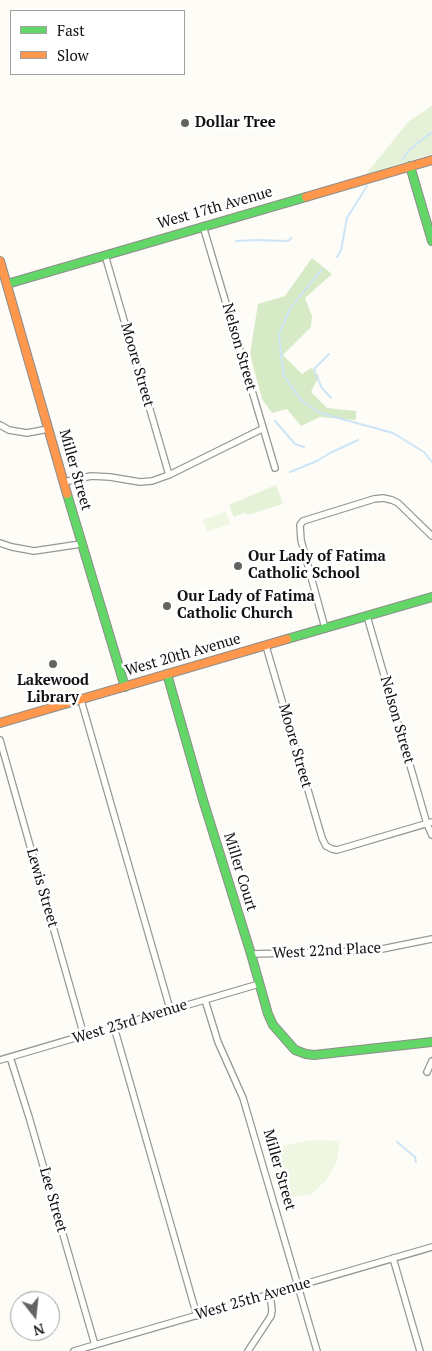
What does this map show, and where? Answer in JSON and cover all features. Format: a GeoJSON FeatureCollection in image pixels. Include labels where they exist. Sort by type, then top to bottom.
{"type":"FeatureCollection","features":[{"type":"Feature","properties":{"kind":"street","name":"West 17th Avenue"},"geometry":{"type":"LineString","coordinates":[[6,284],[432,160]]}},
{"type":"Feature","properties":{"kind":"street"},"geometry":{"type":"LineString","coordinates":[[410,166],[432,241]]}},
{"type":"Feature","properties":{"kind":"street","name":"Nelson Street"},"geometry":{"type":"LineString","coordinates":[[203,226],[275,468]]}},
{"type":"Feature","properties":{"kind":"street","name":"Moore Street"},"geometry":{"type":"LineString","coordinates":[[105,255],[169,475]]}},
{"type":"Feature","properties":{"kind":"street","name":"Miller Street"},"geometry":{"type":"LineString","coordinates":[[0,261],[125,687]]}},
{"type":"Feature","properties":{"kind":"street"},"geometry":{"type":"LineString","coordinates":[[0,424],[9,430],[26,433],[48,429]]}},
{"type":"Feature","properties":{"kind":"street"},"geometry":{"type":"LineString","coordinates":[[64,482],[91,476],[140,482],[152,481],[169,475],[262,429]]}},
{"type":"Feature","properties":{"kind":"street"},"geometry":{"type":"LineString","coordinates":[[325,628],[301,540],[300,525],[303,521],[384,498],[398,503],[432,536]]}},
{"type":"Feature","properties":{"kind":"street"},"geometry":{"type":"LineString","coordinates":[[0,543],[34,551],[82,544]]}},
{"type":"Feature","properties":{"kind":"street","name":"West 20th Avenue"},"geometry":{"type":"LineString","coordinates":[[0,723],[432,597]]}},
{"type":"Feature","properties":{"kind":"street","name":"Nelson Street"},"geometry":{"type":"LineString","coordinates":[[367,616],[432,835]]}},
{"type":"Feature","properties":{"kind":"street","name":"Moore Street"},"geometry":{"type":"LineString","coordinates":[[266,646],[322,838],[326,846],[337,850],[429,823]]}},
{"type":"Feature","properties":{"kind":"street","name":"Miller Court"},"geometry":{"type":"LineString","coordinates":[[167,674],[268,1014],[279,1032],[295,1050],[314,1055],[432,1042]]}},
{"type":"Feature","properties":{"kind":"street"},"geometry":{"type":"LineString","coordinates":[[80,700],[170,1009]]}},
{"type":"Feature","properties":{"kind":"street","name":"Lewis Street"},"geometry":{"type":"LineString","coordinates":[[0,740],[84,1036]]}},
{"type":"Feature","properties":{"kind":"street","name":"West 22nd Place"},"geometry":{"type":"LineString","coordinates":[[251,954],[372,951],[432,939]]}},
{"type":"Feature","properties":{"kind":"street","name":"West 23rd Avenue"},"geometry":{"type":"LineString","coordinates":[[0,1060],[259,984]]}},
{"type":"Feature","properties":{"kind":"street","name":"Miller Street"},"geometry":{"type":"LineString","coordinates":[[205,1000],[218,1042],[244,1098],[317,1351]]}},
{"type":"Feature","properties":{"kind":"street"},"geometry":{"type":"LineString","coordinates":[[114,1027],[197,1316]]}},
{"type":"Feature","properties":{"kind":"street","name":"Lee Street"},"geometry":{"type":"LineString","coordinates":[[10,1057],[32,1126],[95,1345]]}},
{"type":"Feature","properties":{"kind":"street"},"geometry":{"type":"LineString","coordinates":[[427,1072],[432,1061]]}},
{"type":"Feature","properties":{"kind":"street","name":"West 25th Avenue"},"geometry":{"type":"LineString","coordinates":[[74,1351],[432,1247]]}},
{"type":"Feature","properties":{"kind":"street"},"geometry":{"type":"LineString","coordinates":[[393,1258],[420,1351]]}},
{"type":"Feature","properties":{"kind":"street"},"geometry":{"type":"LineString","coordinates":[[248,1351],[271,1316],[270,1294]]}},
{"type":"Feature","properties":{"kind":"green space"},"geometry":{"type":"Polygon","coordinates":[[[432,106],[432,154],[366,174],[409,121],[432,106]]]}},
{"type":"Feature","properties":{"kind":"green space"},"geometry":{"type":"Polygon","coordinates":[[[312,258],[332,274],[305,298],[312,316],[311,327],[283,355],[302,374],[311,368],[319,376],[311,392],[327,408],[356,411],[356,420],[320,417],[301,426],[287,409],[272,413],[262,399],[250,354],[258,304],[285,296],[312,258]]]}},
{"type":"Feature","properties":{"kind":"green space"},"geometry":{"type":"Polygon","coordinates":[[[276,485],[283,504],[247,515],[245,512],[234,517],[229,505],[276,485]]]}},
{"type":"Feature","properties":{"kind":"green space"},"geometry":{"type":"Polygon","coordinates":[[[226,512],[230,524],[207,532],[203,520],[226,512]]]}},
{"type":"Feature","properties":{"kind":"green space"},"geometry":{"type":"Polygon","coordinates":[[[312,1140],[340,1141],[336,1163],[326,1180],[312,1194],[292,1197],[283,1187],[273,1155],[276,1147],[312,1140]]]}},
{"type":"Feature","properties":{"kind":"waterway"},"geometry":{"type":"LineString","coordinates":[[403,159],[409,150],[432,133]]}},
{"type":"Feature","properties":{"kind":"waterway"},"geometry":{"type":"LineString","coordinates":[[337,257],[341,250],[347,218],[367,186]]}},
{"type":"Feature","properties":{"kind":"waterway"},"geometry":{"type":"LineString","coordinates":[[236,241],[285,241],[291,238]]}},
{"type":"Feature","properties":{"kind":"waterway"},"geometry":{"type":"LineString","coordinates":[[322,269],[290,309],[279,334],[284,376],[302,401],[320,413],[393,433],[424,452],[432,462]]}},
{"type":"Feature","properties":{"kind":"waterway"},"geometry":{"type":"LineString","coordinates":[[315,372],[314,369],[329,354]]}},
{"type":"Feature","properties":{"kind":"waterway"},"geometry":{"type":"LineString","coordinates":[[316,375],[322,388],[331,398]]}},
{"type":"Feature","properties":{"kind":"waterway"},"geometry":{"type":"LineString","coordinates":[[275,421],[295,444],[304,447]]}},
{"type":"Feature","properties":{"kind":"waterway"},"geometry":{"type":"LineString","coordinates":[[290,472],[317,461],[358,440]]}},
{"type":"Feature","properties":{"kind":"waterway"},"geometry":{"type":"LineString","coordinates":[[397,1142],[415,1157],[416,1162]]}},
{"type":"Feature","properties":{"kind":"traffic: fast"},"geometry":{"type":"LineString","coordinates":[[410,166],[432,241]]}},
{"type":"Feature","properties":{"kind":"traffic: fast"},"geometry":{"type":"LineString","coordinates":[[7,284],[306,197]]}},
{"type":"Feature","properties":{"kind":"traffic: fast"},"geometry":{"type":"LineString","coordinates":[[67,494],[125,687]]}},
{"type":"Feature","properties":{"kind":"traffic: fast"},"geometry":{"type":"LineString","coordinates":[[287,639],[432,597]]}},
{"type":"Feature","properties":{"kind":"traffic: fast"},"geometry":{"type":"LineString","coordinates":[[167,674],[203,800],[268,1014],[273,1025],[295,1050],[314,1055],[432,1042]]}},
{"type":"Feature","properties":{"kind":"traffic: slow"},"geometry":{"type":"LineString","coordinates":[[306,197],[432,160]]}},
{"type":"Feature","properties":{"kind":"traffic: slow"},"geometry":{"type":"LineString","coordinates":[[0,261],[67,494]]}},
{"type":"Feature","properties":{"kind":"traffic: slow"},"geometry":{"type":"LineString","coordinates":[[0,723],[287,639]]}},
{"type":"Feature","properties":{"kind":"place","name":"Dollar Tree"},"geometry":{"type":"Point","coordinates":[185,123]}},
{"type":"Feature","properties":{"kind":"place","name":"Our Lady of Fatima Catholic School"},"geometry":{"type":"Point","coordinates":[238,566]}},
{"type":"Feature","properties":{"kind":"place","name":"Our Lady of Fatima Catholic Church"},"geometry":{"type":"Point","coordinates":[167,606]}},
{"type":"Feature","properties":{"kind":"place","name":"Lakewood Library"},"geometry":{"type":"Point","coordinates":[53,664]}}]}
